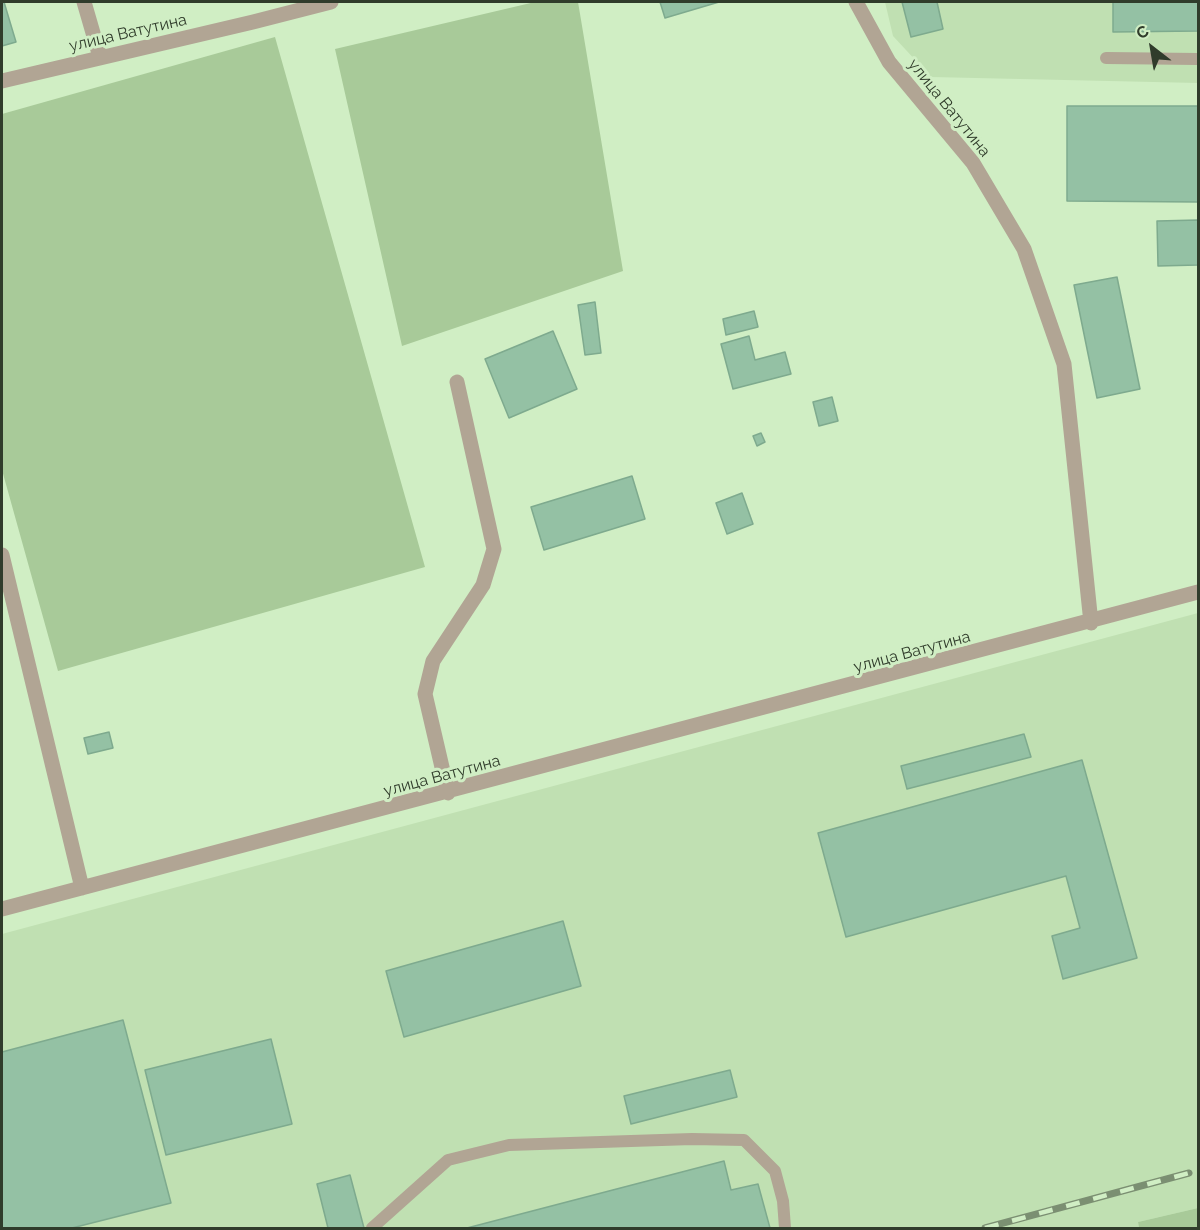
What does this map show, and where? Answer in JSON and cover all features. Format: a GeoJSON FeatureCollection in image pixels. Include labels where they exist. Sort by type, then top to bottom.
{"type":"FeatureCollection","features":[{"type":"Feature","properties":{"kind":"street"},"geometry":{"type":"LineString","coordinates":[[84,2],[100,57]]}},
{"type":"Feature","properties":{"kind":"street","name":"улица Ватутина"},"geometry":{"type":"LineString","coordinates":[[2,81],[332,2]]}},
{"type":"Feature","properties":{"kind":"street","name":"улица Ватутина"},"geometry":{"type":"LineString","coordinates":[[2,909],[1091,623],[1064,363],[1024,249],[973,163],[889,62],[856,2]]}},
{"type":"Feature","properties":{"kind":"street"},"geometry":{"type":"LineString","coordinates":[[448,793],[425,694],[433,661],[483,585],[494,549],[457,382]]}},
{"type":"Feature","properties":{"kind":"street"},"geometry":{"type":"LineString","coordinates":[[2,555],[82,888]]}},
{"type":"Feature","properties":{"kind":"street"},"geometry":{"type":"LineString","coordinates":[[1091,623],[1198,592]]}},
{"type":"Feature","properties":{"kind":"lane"},"geometry":{"type":"LineString","coordinates":[[1106,58],[1198,59]]}},
{"type":"Feature","properties":{"kind":"lane"},"geometry":{"type":"LineString","coordinates":[[372,1228],[448,1160],[510,1145],[692,1139],[744,1140],[775,1171],[783,1201],[785,1228]]}},
{"type":"Feature","properties":{"kind":"shaded area"},"geometry":{"type":"Polygon","coordinates":[[[535,2],[578,2],[623,271],[402,346],[335,49],[535,2]]]}},
{"type":"Feature","properties":{"kind":"shaded area"},"geometry":{"type":"Polygon","coordinates":[[[885,2],[1198,2],[1198,83],[931,77],[893,36],[885,2]]]}},
{"type":"Feature","properties":{"kind":"shaded area"},"geometry":{"type":"Polygon","coordinates":[[[275,37],[425,567],[58,671],[2,470],[2,114],[275,37]]]}},
{"type":"Feature","properties":{"kind":"shaded area"},"geometry":{"type":"Polygon","coordinates":[[[1198,613],[1198,1208],[1138,1222],[1139,1228],[2,1228],[2,934],[1198,613]]]}},
{"type":"Feature","properties":{"kind":"shaded area"},"geometry":{"type":"Polygon","coordinates":[[[1198,1208],[1198,1228],[1139,1228],[1138,1222],[1198,1208]]]}},
{"type":"Feature","properties":{"kind":"building"},"geometry":{"type":"Polygon","coordinates":[[[2,2],[4,2],[16,42],[2,46],[2,2]]]}},
{"type":"Feature","properties":{"kind":"building"},"geometry":{"type":"Polygon","coordinates":[[[660,2],[719,2],[665,18],[660,2]]]}},
{"type":"Feature","properties":{"kind":"building"},"geometry":{"type":"Polygon","coordinates":[[[902,2],[937,2],[943,29],[911,37],[902,2]]]}},
{"type":"Feature","properties":{"kind":"building"},"geometry":{"type":"Polygon","coordinates":[[[1113,2],[1198,2],[1198,31],[1113,32],[1113,2]]]}},
{"type":"Feature","properties":{"kind":"building"},"geometry":{"type":"Polygon","coordinates":[[[1067,106],[1198,106],[1198,202],[1067,201],[1067,106]]]}},
{"type":"Feature","properties":{"kind":"building"},"geometry":{"type":"Polygon","coordinates":[[[1198,220],[1198,265],[1158,266],[1157,221],[1198,220]]]}},
{"type":"Feature","properties":{"kind":"building"},"geometry":{"type":"Polygon","coordinates":[[[1117,277],[1140,389],[1097,398],[1074,285],[1117,277]]]}},
{"type":"Feature","properties":{"kind":"building"},"geometry":{"type":"Polygon","coordinates":[[[595,302],[601,353],[585,355],[578,305],[595,302]]]}},
{"type":"Feature","properties":{"kind":"building"},"geometry":{"type":"Polygon","coordinates":[[[754,311],[758,327],[726,335],[723,319],[754,311]]]}},
{"type":"Feature","properties":{"kind":"building"},"geometry":{"type":"Polygon","coordinates":[[[553,331],[577,389],[509,418],[485,359],[553,331]]]}},
{"type":"Feature","properties":{"kind":"building"},"geometry":{"type":"Polygon","coordinates":[[[749,336],[755,360],[785,352],[791,374],[733,389],[721,344],[749,336]]]}},
{"type":"Feature","properties":{"kind":"building"},"geometry":{"type":"Polygon","coordinates":[[[832,397],[838,421],[819,426],[813,402],[832,397]]]}},
{"type":"Feature","properties":{"kind":"building"},"geometry":{"type":"Polygon","coordinates":[[[761,433],[765,442],[757,446],[753,436],[761,433]]]}},
{"type":"Feature","properties":{"kind":"building"},"geometry":{"type":"Polygon","coordinates":[[[632,476],[645,519],[544,550],[531,507],[632,476]]]}},
{"type":"Feature","properties":{"kind":"building"},"geometry":{"type":"Polygon","coordinates":[[[742,493],[753,524],[727,534],[716,503],[742,493]]]}},
{"type":"Feature","properties":{"kind":"building"},"geometry":{"type":"Polygon","coordinates":[[[109,732],[113,748],[88,754],[84,738],[109,732]]]}},
{"type":"Feature","properties":{"kind":"building"},"geometry":{"type":"Polygon","coordinates":[[[1024,734],[1031,757],[907,789],[901,766],[1024,734]]]}},
{"type":"Feature","properties":{"kind":"building"},"geometry":{"type":"Polygon","coordinates":[[[1082,760],[1137,958],[1063,979],[1052,936],[1080,928],[1066,876],[846,937],[818,833],[1082,760]]]}},
{"type":"Feature","properties":{"kind":"building"},"geometry":{"type":"Polygon","coordinates":[[[563,921],[581,986],[404,1037],[386,971],[563,921]]]}},
{"type":"Feature","properties":{"kind":"building"},"geometry":{"type":"Polygon","coordinates":[[[123,1020],[171,1203],[72,1228],[2,1228],[2,1052],[123,1020]]]}},
{"type":"Feature","properties":{"kind":"building"},"geometry":{"type":"Polygon","coordinates":[[[271,1039],[292,1124],[166,1155],[145,1070],[271,1039]]]}},
{"type":"Feature","properties":{"kind":"building"},"geometry":{"type":"Polygon","coordinates":[[[730,1070],[737,1097],[631,1124],[624,1096],[730,1070]]]}},
{"type":"Feature","properties":{"kind":"building"},"geometry":{"type":"Polygon","coordinates":[[[724,1161],[731,1190],[758,1184],[770,1228],[467,1228],[724,1161]]]}},
{"type":"Feature","properties":{"kind":"building"},"geometry":{"type":"Polygon","coordinates":[[[350,1175],[364,1228],[328,1228],[317,1184],[350,1175]]]}},
{"type":"Feature","properties":{"kind":"railway"},"geometry":{"type":"LineString","coordinates":[[985,1228],[1189,1173]]}}]}
